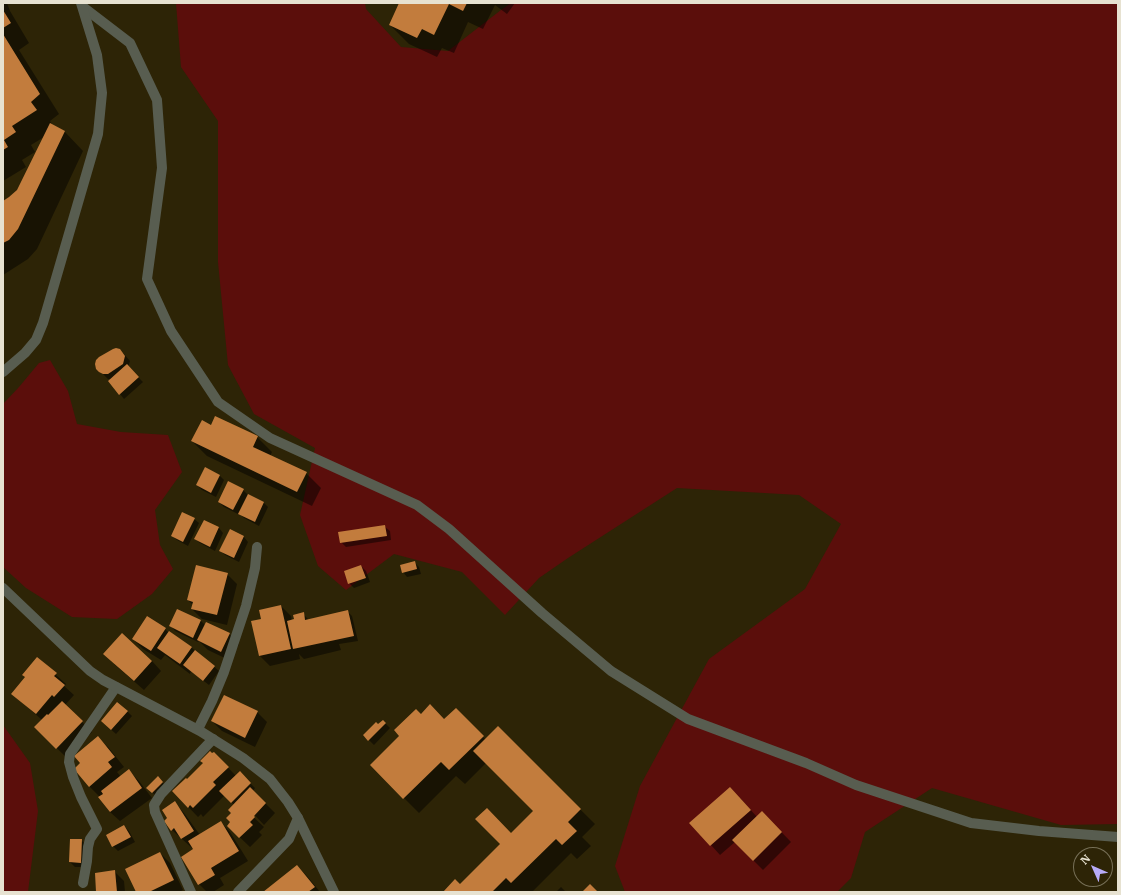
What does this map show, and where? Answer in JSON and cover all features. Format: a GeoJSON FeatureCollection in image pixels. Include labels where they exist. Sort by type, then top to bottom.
{"type":"FeatureCollection","features":[{"type":"Feature","properties":{"kind":"street"},"geometry":{"type":"LineString","coordinates":[[3,372],[25,353],[36,340],[43,323],[98,134],[102,93],[97,55],[82,5]]}},
{"type":"Feature","properties":{"kind":"street"},"geometry":{"type":"LineString","coordinates":[[82,5],[130,43],[157,100],[162,168],[147,279],[171,331],[218,402],[270,438],[417,505],[449,529],[542,613],[611,671],[688,719],[806,763],[856,785],[971,823],[1039,831],[1118,837]]}},
{"type":"Feature","properties":{"kind":"street"},"geometry":{"type":"LineString","coordinates":[[198,729],[212,702],[224,672],[246,606],[255,568],[257,547]]}},
{"type":"Feature","properties":{"kind":"street"},"geometry":{"type":"LineString","coordinates":[[3,588],[90,671],[116,687],[198,729],[243,758],[270,779],[288,802],[298,818],[334,892]]}},
{"type":"Feature","properties":{"kind":"street"},"geometry":{"type":"LineString","coordinates":[[83,883],[88,846],[90,839],[97,829],[73,777],[69,762],[70,754],[116,687]]}},
{"type":"Feature","properties":{"kind":"street"},"geometry":{"type":"LineString","coordinates":[[191,892],[155,812],[154,805],[161,794],[213,739]]}},
{"type":"Feature","properties":{"kind":"street"},"geometry":{"type":"LineString","coordinates":[[238,892],[289,839],[298,818]]}},
{"type":"Feature","properties":{"kind":"shaded area"},"geometry":{"type":"Polygon","coordinates":[[[176,3],[365,3],[366,9],[401,47],[448,51],[511,3],[1118,3],[1118,824],[1061,825],[932,788],[865,832],[851,878],[837,892],[625,892],[615,866],[640,786],[709,659],[805,589],[841,524],[799,495],[677,488],[539,578],[505,615],[462,572],[394,554],[346,590],[318,566],[300,515],[315,448],[254,414],[228,365],[218,262],[218,121],[181,67],[176,3]]]}},
{"type":"Feature","properties":{"kind":"shaded area"},"geometry":{"type":"Polygon","coordinates":[[[50,360],[68,391],[77,424],[121,432],[168,435],[182,472],[155,510],[160,545],[173,569],[152,594],[117,619],[72,617],[26,588],[3,567],[3,404],[39,363],[50,360]]]}},
{"type":"Feature","properties":{"kind":"shaded area"},"geometry":{"type":"Polygon","coordinates":[[[3,725],[30,763],[38,811],[28,892],[3,892],[3,725]]]}},
{"type":"Feature","properties":{"kind":"building"},"geometry":{"type":"Polygon","coordinates":[[[399,3],[467,3],[463,11],[449,4],[434,35],[422,29],[417,38],[389,25],[399,3]]]}},
{"type":"Feature","properties":{"kind":"building"},"geometry":{"type":"Polygon","coordinates":[[[3,10],[11,23],[3,28],[3,10]]]}},
{"type":"Feature","properties":{"kind":"building"},"geometry":{"type":"Polygon","coordinates":[[[3,34],[40,94],[31,102],[37,110],[12,126],[16,132],[4,140],[8,147],[3,150],[3,34]]]}},
{"type":"Feature","properties":{"kind":"building"},"geometry":{"type":"Polygon","coordinates":[[[50,123],[65,131],[18,229],[9,240],[3,243],[3,201],[17,190],[50,123]]]}},
{"type":"Feature","properties":{"kind":"building"},"geometry":{"type":"Polygon","coordinates":[[[116,348],[120,349],[125,356],[123,364],[108,374],[99,372],[96,369],[96,360],[116,348]]]}},
{"type":"Feature","properties":{"kind":"building"},"geometry":{"type":"Polygon","coordinates":[[[127,364],[139,377],[119,395],[108,381],[127,364]]]}},
{"type":"Feature","properties":{"kind":"building"},"geometry":{"type":"Polygon","coordinates":[[[215,416],[258,436],[253,447],[307,472],[297,492],[191,441],[202,420],[211,425],[215,416]]]}},
{"type":"Feature","properties":{"kind":"building"},"geometry":{"type":"Polygon","coordinates":[[[205,467],[220,475],[211,493],[196,485],[205,467]]]}},
{"type":"Feature","properties":{"kind":"building"},"geometry":{"type":"Polygon","coordinates":[[[228,481],[244,489],[233,510],[218,502],[228,481]]]}},
{"type":"Feature","properties":{"kind":"building"},"geometry":{"type":"Polygon","coordinates":[[[248,494],[264,502],[255,522],[238,514],[248,494]]]}},
{"type":"Feature","properties":{"kind":"building"},"geometry":{"type":"Polygon","coordinates":[[[182,512],[195,518],[183,542],[171,536],[182,512]]]}},
{"type":"Feature","properties":{"kind":"building"},"geometry":{"type":"Polygon","coordinates":[[[204,520],[219,527],[210,547],[194,539],[204,520]]]}},
{"type":"Feature","properties":{"kind":"building"},"geometry":{"type":"Polygon","coordinates":[[[385,525],[387,536],[340,543],[338,532],[385,525]]]}},
{"type":"Feature","properties":{"kind":"building"},"geometry":{"type":"Polygon","coordinates":[[[230,529],[244,536],[234,558],[219,551],[230,529]]]}},
{"type":"Feature","properties":{"kind":"building"},"geometry":{"type":"Polygon","coordinates":[[[415,561],[417,569],[402,573],[400,565],[415,561]]]}},
{"type":"Feature","properties":{"kind":"building"},"geometry":{"type":"Polygon","coordinates":[[[196,565],[228,573],[217,615],[191,609],[193,602],[187,600],[196,565]]]}},
{"type":"Feature","properties":{"kind":"building"},"geometry":{"type":"Polygon","coordinates":[[[361,565],[366,578],[348,584],[344,571],[361,565]]]}},
{"type":"Feature","properties":{"kind":"building"},"geometry":{"type":"Polygon","coordinates":[[[281,605],[291,649],[259,656],[251,621],[261,619],[259,610],[281,605]]]}},
{"type":"Feature","properties":{"kind":"building"},"geometry":{"type":"Polygon","coordinates":[[[177,609],[201,620],[193,638],[169,626],[177,609]]]}},
{"type":"Feature","properties":{"kind":"building"},"geometry":{"type":"Polygon","coordinates":[[[348,610],[354,636],[293,649],[287,621],[294,619],[293,615],[304,612],[305,620],[348,610]]]}},
{"type":"Feature","properties":{"kind":"building"},"geometry":{"type":"Polygon","coordinates":[[[147,616],[166,628],[151,651],[132,639],[147,616]]]}},
{"type":"Feature","properties":{"kind":"building"},"geometry":{"type":"Polygon","coordinates":[[[206,622],[230,633],[221,652],[197,640],[206,622]]]}},
{"type":"Feature","properties":{"kind":"building"},"geometry":{"type":"Polygon","coordinates":[[[169,631],[192,647],[180,664],[157,648],[169,631]]]}},
{"type":"Feature","properties":{"kind":"building"},"geometry":{"type":"Polygon","coordinates":[[[122,633],[152,661],[134,681],[103,654],[122,633]]]}},
{"type":"Feature","properties":{"kind":"building"},"geometry":{"type":"Polygon","coordinates":[[[195,650],[215,666],[203,681],[183,665],[195,650]]]}},
{"type":"Feature","properties":{"kind":"building"},"geometry":{"type":"Polygon","coordinates":[[[37,657],[57,673],[54,676],[65,685],[54,697],[52,695],[36,714],[11,694],[25,677],[22,675],[37,657]]]}},
{"type":"Feature","properties":{"kind":"building"},"geometry":{"type":"Polygon","coordinates":[[[224,695],[258,711],[245,738],[211,721],[224,695]]]}},
{"type":"Feature","properties":{"kind":"building"},"geometry":{"type":"Polygon","coordinates":[[[62,701],[83,721],[56,749],[34,727],[62,701]]]}},
{"type":"Feature","properties":{"kind":"building"},"geometry":{"type":"Polygon","coordinates":[[[117,702],[128,711],[111,730],[101,721],[117,702]]]}},
{"type":"Feature","properties":{"kind":"building"},"geometry":{"type":"Polygon","coordinates":[[[430,704],[444,719],[456,708],[484,736],[449,770],[441,762],[403,799],[370,765],[399,736],[394,730],[416,709],[421,714],[430,704]]]}},
{"type":"Feature","properties":{"kind":"building"},"geometry":{"type":"Polygon","coordinates":[[[383,720],[386,723],[368,741],[363,735],[376,722],[378,724],[383,720]]]}},
{"type":"Feature","properties":{"kind":"building"},"geometry":{"type":"Polygon","coordinates":[[[498,726],[581,809],[568,822],[577,831],[562,845],[556,839],[511,883],[506,878],[492,892],[443,892],[455,879],[460,884],[500,844],[475,819],[487,808],[511,833],[533,811],[473,751],[498,726]]]}},
{"type":"Feature","properties":{"kind":"building"},"geometry":{"type":"Polygon","coordinates":[[[98,736],[115,757],[108,762],[112,767],[89,787],[74,769],[80,763],[74,756],[98,736]]]}},
{"type":"Feature","properties":{"kind":"building"},"geometry":{"type":"Polygon","coordinates":[[[210,751],[212,753],[214,752],[229,767],[213,782],[216,785],[193,808],[190,805],[188,808],[172,791],[203,763],[200,761],[210,751]]]}},
{"type":"Feature","properties":{"kind":"building"},"geometry":{"type":"Polygon","coordinates":[[[129,769],[142,788],[110,812],[98,797],[103,794],[101,791],[129,769]]]}},
{"type":"Feature","properties":{"kind":"building"},"geometry":{"type":"Polygon","coordinates":[[[240,771],[251,783],[231,803],[219,791],[240,771]]]}},
{"type":"Feature","properties":{"kind":"building"},"geometry":{"type":"Polygon","coordinates":[[[158,776],[163,782],[152,793],[146,788],[158,776]]]}},
{"type":"Feature","properties":{"kind":"building"},"geometry":{"type":"Polygon","coordinates":[[[250,787],[266,803],[250,822],[253,825],[239,838],[227,826],[230,822],[226,818],[231,813],[228,810],[250,787]]]}},
{"type":"Feature","properties":{"kind":"building"},"geometry":{"type":"Polygon","coordinates":[[[730,787],[751,810],[710,846],[689,823],[730,787]]]}},
{"type":"Feature","properties":{"kind":"building"},"geometry":{"type":"Polygon","coordinates":[[[175,801],[194,831],[181,839],[174,828],[171,831],[164,821],[167,818],[162,810],[175,801]]]}},
{"type":"Feature","properties":{"kind":"building"},"geometry":{"type":"Polygon","coordinates":[[[762,811],[782,832],[753,861],[732,840],[762,811]]]}},
{"type":"Feature","properties":{"kind":"building"},"geometry":{"type":"Polygon","coordinates":[[[221,821],[239,851],[211,868],[215,875],[198,885],[181,857],[193,849],[188,841],[221,821]]]}},
{"type":"Feature","properties":{"kind":"building"},"geometry":{"type":"Polygon","coordinates":[[[124,825],[131,837],[112,847],[106,835],[124,825]]]}},
{"type":"Feature","properties":{"kind":"building"},"geometry":{"type":"Polygon","coordinates":[[[70,839],[82,839],[81,863],[69,862],[70,839]]]}},
{"type":"Feature","properties":{"kind":"building"},"geometry":{"type":"Polygon","coordinates":[[[160,852],[174,880],[149,892],[136,892],[125,869],[160,852]]]}},
{"type":"Feature","properties":{"kind":"building"},"geometry":{"type":"Polygon","coordinates":[[[297,865],[315,887],[308,892],[263,892],[297,865]]]}},
{"type":"Feature","properties":{"kind":"building"},"geometry":{"type":"Polygon","coordinates":[[[115,870],[117,892],[96,892],[95,873],[115,870]]]}},
{"type":"Feature","properties":{"kind":"building"},"geometry":{"type":"Polygon","coordinates":[[[590,884],[598,892],[582,892],[590,884]]]}}]}
